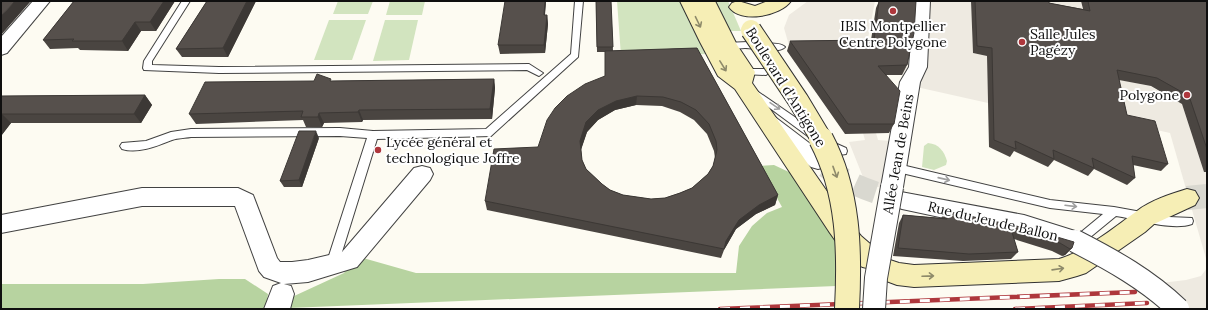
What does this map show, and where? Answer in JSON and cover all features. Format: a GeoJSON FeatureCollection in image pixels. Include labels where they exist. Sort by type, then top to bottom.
{"type":"FeatureCollection","features":[{"type":"Feature","properties":{"kind":"street"},"geometry":{"type":"LineString","coordinates":[[1,49],[42,1]]}},
{"type":"Feature","properties":{"kind":"street"},"geometry":{"type":"LineString","coordinates":[[689,1],[725,71],[744,78]]}},
{"type":"Feature","properties":{"kind":"street"},"geometry":{"type":"LineString","coordinates":[[706,1],[764,118],[836,223],[852,243],[867,257]]}},
{"type":"Feature","properties":{"kind":"street","name":"Boulevard d'Antigone"},"geometry":{"type":"LineString","coordinates":[[737,4],[752,12],[763,10],[782,1]]}},
{"type":"Feature","properties":{"kind":"street","name":"Allée Jean de Beins"},"geometry":{"type":"LineString","coordinates":[[874,309],[876,278],[900,186],[910,82],[918,66],[922,1]]}},
{"type":"Feature","properties":{"kind":"street","name":"Boulevard d'Antigone"},"geometry":{"type":"LineString","coordinates":[[737,4],[749,38],[808,117],[823,143],[837,176],[849,252],[847,309]]}},
{"type":"Feature","properties":{"kind":"street"},"geometry":{"type":"LineString","coordinates":[[764,118],[818,161]]}},
{"type":"Feature","properties":{"kind":"street"},"geometry":{"type":"LineString","coordinates":[[1,224],[142,197],[238,197],[244,201],[263,256],[272,270],[282,273],[308,272],[348,260],[422,174]]}},
{"type":"Feature","properties":{"kind":"street","name":"Rue du Jeu de Ballon"},"geometry":{"type":"LineString","coordinates":[[900,186],[1024,225],[1079,238],[1168,299],[1178,309]]}},
{"type":"Feature","properties":{"kind":"street"},"geometry":{"type":"LineString","coordinates":[[890,271],[897,274],[914,276],[1059,270],[1077,265],[1146,217],[1176,202],[1188,210]]}},
{"type":"Feature","properties":{"kind":"street","name":"Rue du Jeu de Ballon"},"geometry":{"type":"LineString","coordinates":[[1125,270],[1161,309]]}},
{"type":"Feature","properties":{"kind":"lane"},"geometry":{"type":"LineString","coordinates":[[186,1],[148,61],[147,68],[220,70],[529,67],[539,73]]}},
{"type":"Feature","properties":{"kind":"lane"},"geometry":{"type":"LineString","coordinates":[[125,146],[146,145],[161,141],[171,136],[191,133],[340,132],[373,135],[488,133],[575,55],[579,1]]}},
{"type":"Feature","properties":{"kind":"lane"},"geometry":{"type":"LineString","coordinates":[[709,42],[728,47],[749,38],[754,47],[780,44]]}},
{"type":"Feature","properties":{"kind":"lane"},"geometry":{"type":"LineString","coordinates":[[744,78],[766,72]]}},
{"type":"Feature","properties":{"kind":"lane"},"geometry":{"type":"LineString","coordinates":[[744,78],[820,140],[842,151]]}},
{"type":"Feature","properties":{"kind":"lane"},"geometry":{"type":"LineString","coordinates":[[332,265],[373,135]]}},
{"type":"Feature","properties":{"kind":"lane"},"geometry":{"type":"LineString","coordinates":[[900,186],[1114,211],[1146,217]]}},
{"type":"Feature","properties":{"kind":"lane"},"geometry":{"type":"LineString","coordinates":[[1079,238],[1114,211]]}},
{"type":"Feature","properties":{"kind":"green space"},"geometry":{"type":"Polygon","coordinates":[[[338,1],[373,1],[368,14],[333,14],[338,1]]]}},
{"type":"Feature","properties":{"kind":"green space"},"geometry":{"type":"Polygon","coordinates":[[[390,1],[425,1],[422,15],[386,15],[390,1]]]}},
{"type":"Feature","properties":{"kind":"green space"},"geometry":{"type":"Polygon","coordinates":[[[617,1],[682,1],[693,30],[709,54],[621,56],[617,1]]]}},
{"type":"Feature","properties":{"kind":"green space"},"geometry":{"type":"Polygon","coordinates":[[[714,1],[728,1],[741,31],[729,31],[714,1]]]}},
{"type":"Feature","properties":{"kind":"green space"},"geometry":{"type":"Polygon","coordinates":[[[329,20],[366,20],[352,60],[314,60],[329,20]]]}},
{"type":"Feature","properties":{"kind":"green space"},"geometry":{"type":"Polygon","coordinates":[[[385,20],[418,20],[409,60],[373,61],[385,20]]]}},
{"type":"Feature","properties":{"kind":"green space"},"geometry":{"type":"Polygon","coordinates":[[[928,143],[938,146],[947,161],[946,165],[934,170],[922,167],[924,146],[928,143]]]}},
{"type":"Feature","properties":{"kind":"green space"},"geometry":{"type":"Polygon","coordinates":[[[774,165],[791,173],[836,237],[836,286],[288,308],[292,297],[344,273],[356,256],[416,273],[736,273],[739,246],[752,226],[767,213],[782,207],[759,166],[774,165]]]}},
{"type":"Feature","properties":{"kind":"green space"},"geometry":{"type":"Polygon","coordinates":[[[219,279],[245,279],[268,294],[266,308],[1,309],[1,284],[143,284],[219,279]]]}},
{"type":"Feature","properties":{"kind":"shaded area"},"geometry":{"type":"Polygon","coordinates":[[[808,1],[875,1],[866,49],[790,49],[784,28],[789,15],[808,1]]]}},
{"type":"Feature","properties":{"kind":"shaded area"},"geometry":{"type":"Polygon","coordinates":[[[912,1],[971,1],[973,53],[987,56],[988,103],[903,84],[902,76],[909,42],[912,1]]]}},
{"type":"Feature","properties":{"kind":"shaded area"},"geometry":{"type":"Polygon","coordinates":[[[989,1],[1081,1],[1084,18],[989,1]]]}},
{"type":"Feature","properties":{"kind":"shaded area"},"geometry":{"type":"Polygon","coordinates":[[[1111,78],[1150,86],[1182,104],[1204,172],[1207,172],[1207,262],[1170,133],[1121,122],[1111,78]]]}},
{"type":"Feature","properties":{"kind":"shaded area"},"geometry":{"type":"Polygon","coordinates":[[[863,133],[876,133],[878,140],[891,141],[884,187],[867,187],[849,142],[865,140],[863,133]]]}},
{"type":"Feature","properties":{"kind":"shaded area"},"geometry":{"type":"Polygon","coordinates":[[[1207,268],[1207,309],[1188,309],[1161,283],[1186,280],[1201,276],[1207,268]]]}},
{"type":"Feature","properties":{"kind":"building"},"geometry":{"type":"Polygon","coordinates":[[[1,1],[15,1],[1,16],[1,1]]]}},
{"type":"Feature","properties":{"kind":"building"},"geometry":{"type":"Polygon","coordinates":[[[74,1],[164,1],[150,22],[135,22],[122,41],[72,41],[74,39],[43,40],[74,1]]]}},
{"type":"Feature","properties":{"kind":"building"},"geometry":{"type":"Polygon","coordinates":[[[207,1],[247,1],[223,48],[176,49],[207,1]]]}},
{"type":"Feature","properties":{"kind":"building"},"geometry":{"type":"Polygon","coordinates":[[[505,1],[545,1],[544,15],[547,15],[544,45],[498,45],[505,1]]]}},
{"type":"Feature","properties":{"kind":"building"},"geometry":{"type":"Polygon","coordinates":[[[596,1],[611,1],[613,47],[597,47],[596,1]]]}},
{"type":"Feature","properties":{"kind":"building"},"geometry":{"type":"Polygon","coordinates":[[[879,1],[916,1],[914,33],[907,65],[878,66],[900,91],[894,124],[848,124],[790,41],[874,40],[879,1]]]}},
{"type":"Feature","properties":{"kind":"building"},"geometry":{"type":"Polygon","coordinates":[[[975,1],[1049,1],[1049,3],[1090,11],[1088,1],[1207,1],[1207,149],[1189,96],[1157,78],[1117,70],[1127,115],[1155,121],[1168,164],[1132,156],[1135,178],[1092,158],[1094,168],[1053,150],[1054,159],[1015,141],[1016,149],[994,140],[992,48],[977,46],[975,1]]]}},
{"type":"Feature","properties":{"kind":"building"},"geometry":{"type":"Polygon","coordinates":[[[697,48],[778,195],[759,205],[739,220],[726,241],[724,249],[485,201],[494,149],[538,147],[547,120],[555,108],[567,96],[585,84],[605,76],[605,51],[697,48]],[[637,96],[616,101],[598,110],[586,122],[580,141],[582,160],[586,169],[610,190],[623,195],[651,199],[665,198],[692,188],[708,174],[713,166],[717,150],[716,141],[709,124],[696,110],[681,102],[663,97],[637,96]]]}},
{"type":"Feature","properties":{"kind":"building"},"geometry":{"type":"Polygon","coordinates":[[[317,74],[331,79],[330,81],[494,79],[490,109],[359,110],[358,112],[319,113],[318,117],[301,117],[303,111],[189,114],[205,82],[314,81],[317,74]]]}},
{"type":"Feature","properties":{"kind":"building"},"geometry":{"type":"Polygon","coordinates":[[[145,95],[134,114],[1,115],[1,96],[145,95]]]}},
{"type":"Feature","properties":{"kind":"building"},"geometry":{"type":"Polygon","coordinates":[[[299,131],[316,131],[299,180],[280,181],[299,131]]]}},
{"type":"Feature","properties":{"kind":"building"},"geometry":{"type":"Polygon","coordinates":[[[946,211],[1030,229],[1074,242],[1072,248],[1070,249],[1060,243],[1011,229],[1018,252],[969,254],[898,248],[903,215],[947,219],[946,211]]]}},
{"type":"Feature","properties":{"kind":"tunnel"},"geometry":{"type":"LineString","coordinates":[[826,167],[844,179],[862,188],[902,200]]}},
{"type":"Feature","properties":{"kind":"tunnel"},"geometry":{"type":"LineString","coordinates":[[1187,198],[1207,196]]}},
{"type":"Feature","properties":{"kind":"railway"},"geometry":{"type":"LineString","coordinates":[[720,309],[1135,292]]}},
{"type":"Feature","properties":{"kind":"railway"},"geometry":{"type":"LineString","coordinates":[[1015,309],[1147,303]]}},
{"type":"Feature","properties":{"kind":"place","name":"IBIS Montpellier Centre Polygone"},"geometry":{"type":"Point","coordinates":[893,11]}},
{"type":"Feature","properties":{"kind":"place","name":"Salle Jules Pagézy"},"geometry":{"type":"Point","coordinates":[1022,42]}},
{"type":"Feature","properties":{"kind":"place","name":"Polygone"},"geometry":{"type":"Point","coordinates":[1187,95]}},
{"type":"Feature","properties":{"kind":"place","name":"Lycée général et technologique Joffre"},"geometry":{"type":"Point","coordinates":[378,150]}}]}
